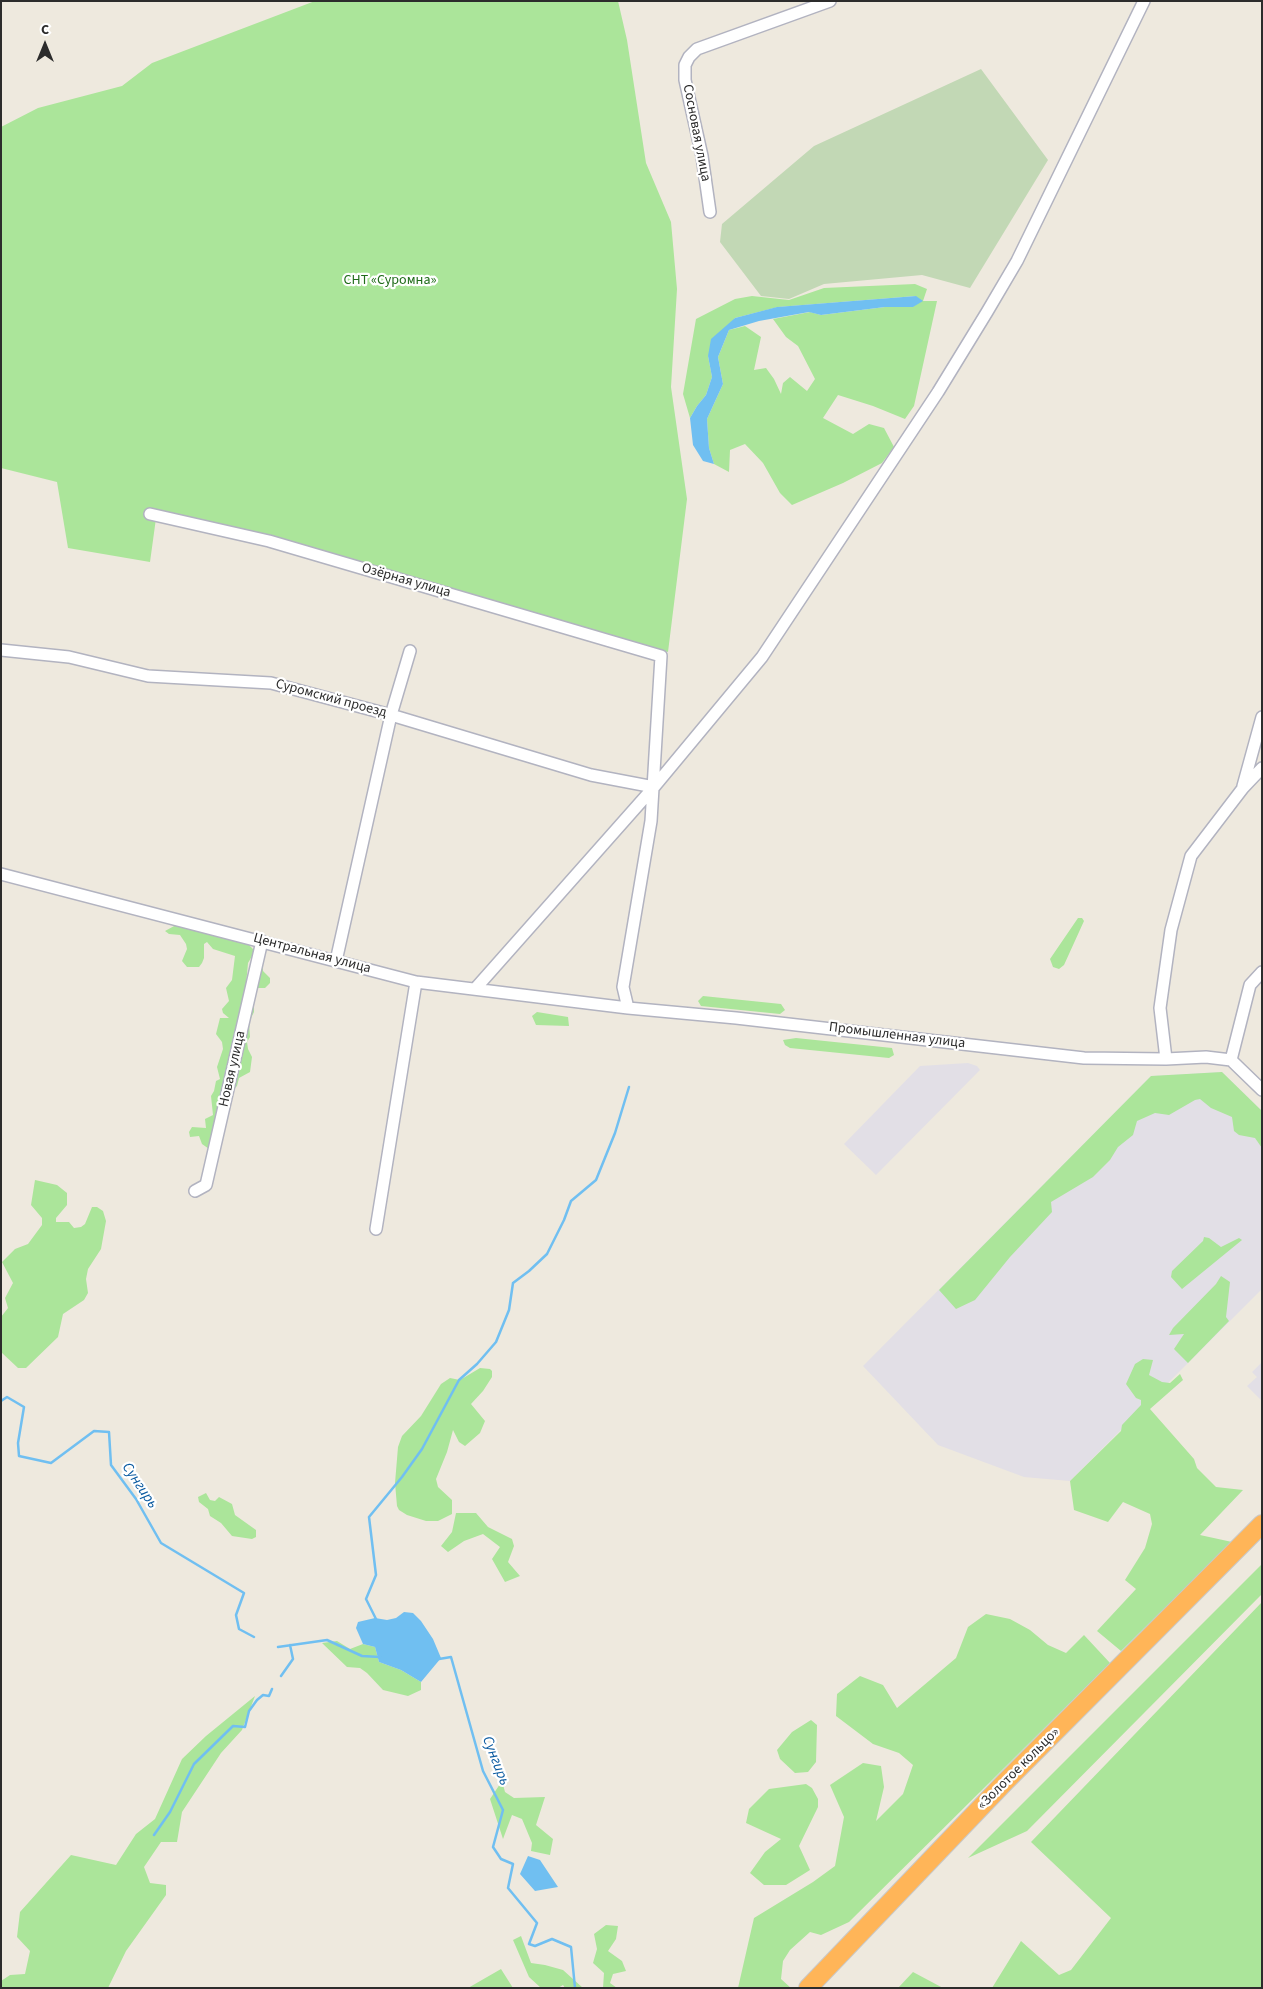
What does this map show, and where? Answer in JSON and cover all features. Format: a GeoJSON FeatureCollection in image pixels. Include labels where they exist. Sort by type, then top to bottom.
{"type":"FeatureCollection","features":[{"type":"Feature","properties":{"kind":"highway"},"geometry":{"type":"LineString","coordinates":[[1237,1556],[1262,1524]]}},
{"type":"Feature","properties":{"kind":"highway"},"geometry":{"type":"LineString","coordinates":[[1237,1556],[1262,1538]]}},
{"type":"Feature","properties":{"kind":"highway","name":"«Золотое кольцо»"},"geometry":{"type":"LineString","coordinates":[[808,1988],[1004,1783],[1237,1556]]}},
{"type":"Feature","properties":{"kind":"highway","name":"«Золотое кольцо»"},"geometry":{"type":"LineString","coordinates":[[822,1988],[1237,1556]]}},
{"type":"Feature","properties":{"kind":"street","name":"Сосновая улица"},"geometry":{"type":"LineString","coordinates":[[710,212],[702,156],[685,80],[685,65],[689,57],[697,49],[830,1]]}},
{"type":"Feature","properties":{"kind":"street"},"geometry":{"type":"LineString","coordinates":[[475,989],[654,788],[762,657],[938,392],[987,312],[1021,252],[1144,1]]}},
{"type":"Feature","properties":{"kind":"street","name":"Озёрная улица"},"geometry":{"type":"LineString","coordinates":[[150,514],[269,541],[661,656],[654,788]]}},
{"type":"Feature","properties":{"kind":"street","name":"Суромский проезд"},"geometry":{"type":"LineString","coordinates":[[1,650],[68,658],[148,676],[270,683],[391,715],[591,775],[654,788]]}},
{"type":"Feature","properties":{"kind":"street"},"geometry":{"type":"LineString","coordinates":[[336,960],[391,715],[410,651]]}},
{"type":"Feature","properties":{"kind":"street"},"geometry":{"type":"LineString","coordinates":[[1243,788],[1262,718]]}},
{"type":"Feature","properties":{"kind":"street"},"geometry":{"type":"LineString","coordinates":[[1166,1059],[1160,1008],[1171,930],[1191,856],[1243,788],[1262,768]]}},
{"type":"Feature","properties":{"kind":"street"},"geometry":{"type":"LineString","coordinates":[[628,1008],[623,987],[651,821],[654,788]]}},
{"type":"Feature","properties":{"kind":"street","name":"Центральная улица"},"geometry":{"type":"LineString","coordinates":[[1,874],[416,982],[628,1008]]}},
{"type":"Feature","properties":{"kind":"street","name":"Новая улица"},"geometry":{"type":"LineString","coordinates":[[195,1191],[206,1185],[262,941]]}},
{"type":"Feature","properties":{"kind":"street"},"geometry":{"type":"LineString","coordinates":[[1262,972],[1250,985],[1231,1060],[1262,1090]]}},
{"type":"Feature","properties":{"kind":"street"},"geometry":{"type":"LineString","coordinates":[[376,1229],[416,982]]}},
{"type":"Feature","properties":{"kind":"street","name":"Промышленная улица"},"geometry":{"type":"LineString","coordinates":[[628,1008],[736,1018],[1084,1058],[1166,1059],[1206,1057],[1231,1060]]}},
{"type":"Feature","properties":{"kind":"shaded area"},"geometry":{"type":"Polygon","coordinates":[[[968,1063],[977,1066],[980,1070],[876,1175],[844,1144],[920,1066],[968,1063]]]}},
{"type":"Feature","properties":{"kind":"shaded area"},"geometry":{"type":"Polygon","coordinates":[[[1222,1072],[1262,1111],[1262,1289],[1070,1481],[1024,1477],[938,1445],[863,1366],[1151,1076],[1222,1072]]]}},
{"type":"Feature","properties":{"kind":"shaded area"},"geometry":{"type":"Polygon","coordinates":[[[1262,1362],[1262,1401],[1247,1386],[1257,1377],[1252,1372],[1262,1362]]]}},
{"type":"Feature","properties":{"kind":"green space","name":"СНТ «Суромна»"},"geometry":{"type":"Polygon","coordinates":[[[315,1],[618,1],[627,40],[646,163],[671,222],[677,289],[671,387],[687,499],[668,652],[266,535],[157,511],[150,562],[68,548],[57,482],[1,468],[1,127],[38,108],[122,86],[152,63],[315,1]]]}},
{"type":"Feature","properties":{"kind":"green space"},"geometry":{"type":"Polygon","coordinates":[[[981,69],[1048,160],[970,288],[922,275],[824,284],[789,299],[761,296],[720,242],[722,224],[814,146],[981,69]]]}},
{"type":"Feature","properties":{"kind":"green space"},"geometry":{"type":"Polygon","coordinates":[[[915,284],[927,289],[923,301],[937,301],[914,406],[905,419],[838,395],[823,418],[853,434],[869,424],[884,428],[894,447],[882,463],[843,483],[792,505],[780,493],[763,463],[745,444],[730,450],[729,472],[714,464],[709,448],[707,419],[723,384],[718,357],[729,330],[745,326],[761,337],[754,370],[766,368],[781,394],[783,383],[790,377],[807,391],[815,379],[798,346],[786,337],[773,319],[810,312],[821,315],[885,307],[913,307],[916,296],[778,307],[735,318],[708,356],[712,377],[706,395],[690,418],[683,394],[696,319],[735,299],[752,296],[789,300],[824,288],[915,284]]]}},
{"type":"Feature","properties":{"kind":"green space"},"geometry":{"type":"Polygon","coordinates":[[[1078,918],[1082,918],[1084,921],[1064,965],[1059,969],[1053,967],[1050,959],[1078,918]]]}},
{"type":"Feature","properties":{"kind":"green space"},"geometry":{"type":"Polygon","coordinates":[[[176,925],[246,942],[255,951],[248,963],[245,996],[212,1151],[202,1144],[199,1136],[190,1137],[189,1132],[192,1127],[206,1128],[205,1119],[213,1115],[211,1096],[216,1081],[220,1079],[217,1067],[223,1049],[222,1042],[216,1034],[220,1018],[229,1018],[223,1013],[222,1009],[229,1001],[226,988],[232,980],[235,956],[213,949],[207,942],[204,944],[204,958],[199,967],[187,967],[182,961],[187,949],[186,944],[180,935],[169,934],[165,931],[176,925]]]}},
{"type":"Feature","properties":{"kind":"green space"},"geometry":{"type":"Polygon","coordinates":[[[262,961],[263,971],[270,978],[270,983],[265,988],[257,988],[254,1012],[249,1022],[250,1037],[247,1042],[252,1057],[250,1072],[239,1078],[234,1089],[262,961]]]}},
{"type":"Feature","properties":{"kind":"green space"},"geometry":{"type":"Polygon","coordinates":[[[703,996],[781,1004],[785,1010],[780,1014],[701,1006],[698,1001],[703,996]]]}},
{"type":"Feature","properties":{"kind":"green space"},"geometry":{"type":"Polygon","coordinates":[[[537,1012],[568,1017],[569,1026],[536,1025],[532,1016],[537,1012]]]}},
{"type":"Feature","properties":{"kind":"green space"},"geometry":{"type":"Polygon","coordinates":[[[796,1038],[892,1048],[894,1055],[889,1058],[790,1048],[785,1045],[783,1040],[796,1038]]]}},
{"type":"Feature","properties":{"kind":"green space"},"geometry":{"type":"Polygon","coordinates":[[[1222,1072],[1262,1111],[1262,1148],[1255,1138],[1239,1135],[1234,1131],[1232,1117],[1211,1108],[1200,1099],[1169,1115],[1155,1113],[1137,1121],[1133,1135],[1118,1147],[1110,1160],[1093,1177],[1051,1202],[1052,1212],[1010,1257],[975,1300],[956,1309],[939,1290],[1151,1076],[1222,1072]]]}},
{"type":"Feature","properties":{"kind":"green space"},"geometry":{"type":"Polygon","coordinates":[[[35,1180],[57,1185],[67,1193],[67,1205],[56,1218],[56,1222],[69,1222],[74,1228],[81,1227],[85,1224],[92,1207],[97,1207],[103,1211],[106,1221],[101,1249],[88,1269],[86,1279],[88,1293],[84,1300],[63,1314],[58,1337],[26,1368],[18,1368],[1,1352],[1,1317],[8,1308],[5,1298],[13,1283],[2,1262],[15,1249],[28,1244],[42,1225],[42,1218],[31,1205],[35,1180]]]}},
{"type":"Feature","properties":{"kind":"green space"},"geometry":{"type":"Polygon","coordinates":[[[1204,1237],[1209,1238],[1221,1247],[1239,1238],[1242,1240],[1182,1289],[1171,1277],[1172,1271],[1203,1241],[1204,1237]]]}},
{"type":"Feature","properties":{"kind":"green space"},"geometry":{"type":"Polygon","coordinates":[[[1221,1276],[1230,1282],[1226,1317],[1229,1321],[1188,1363],[1174,1349],[1184,1334],[1169,1335],[1173,1328],[1216,1284],[1221,1276]]]}},
{"type":"Feature","properties":{"kind":"green space"},"geometry":{"type":"Polygon","coordinates":[[[1143,1359],[1153,1360],[1149,1375],[1162,1382],[1170,1383],[1180,1374],[1183,1380],[1150,1409],[1194,1459],[1197,1468],[1216,1487],[1243,1490],[1200,1535],[1232,1542],[1121,1651],[1097,1631],[1136,1589],[1125,1580],[1145,1548],[1152,1524],[1150,1514],[1123,1502],[1108,1522],[1074,1510],[1070,1481],[1121,1431],[1122,1425],[1141,1405],[1141,1400],[1136,1398],[1126,1384],[1135,1364],[1143,1359]]]}},
{"type":"Feature","properties":{"kind":"green space"},"geometry":{"type":"Polygon","coordinates":[[[480,1368],[490,1369],[492,1377],[471,1404],[485,1421],[480,1433],[465,1446],[459,1442],[453,1430],[447,1452],[436,1479],[438,1487],[452,1500],[452,1514],[438,1521],[426,1521],[407,1515],[399,1510],[397,1506],[395,1483],[398,1447],[402,1436],[421,1416],[441,1384],[450,1378],[460,1380],[480,1368]]]}},
{"type":"Feature","properties":{"kind":"green space"},"geometry":{"type":"Polygon","coordinates":[[[206,1493],[210,1500],[215,1501],[219,1497],[232,1504],[235,1515],[256,1530],[256,1537],[252,1539],[232,1536],[221,1523],[210,1516],[208,1509],[199,1502],[198,1497],[206,1493]]]}},
{"type":"Feature","properties":{"kind":"green space"},"geometry":{"type":"Polygon","coordinates":[[[456,1513],[476,1513],[488,1527],[512,1539],[514,1546],[508,1562],[520,1576],[505,1582],[492,1559],[500,1547],[483,1534],[464,1541],[448,1552],[441,1546],[452,1532],[456,1513]]]}},
{"type":"Feature","properties":{"kind":"green space"},"geometry":{"type":"Polygon","coordinates":[[[1262,1564],[1262,1594],[1027,1831],[968,1858],[1262,1564]]]}},
{"type":"Feature","properties":{"kind":"green space"},"geometry":{"type":"Polygon","coordinates":[[[1262,1602],[1262,1988],[992,1988],[1021,1941],[1059,1975],[1071,1970],[1111,1918],[1031,1842],[1262,1602]]]}},
{"type":"Feature","properties":{"kind":"green space"},"geometry":{"type":"Polygon","coordinates":[[[986,1614],[1010,1619],[1030,1630],[1048,1645],[1066,1653],[1084,1635],[1110,1663],[849,1922],[821,1935],[810,1932],[790,1950],[783,1961],[781,1979],[791,1988],[738,1988],[754,1918],[813,1882],[835,1866],[844,1817],[830,1785],[863,1763],[881,1766],[884,1787],[876,1821],[903,1794],[913,1765],[899,1753],[873,1744],[836,1716],[837,1694],[860,1676],[883,1685],[897,1708],[956,1658],[968,1627],[986,1614]]]}},
{"type":"Feature","properties":{"kind":"green space"},"geometry":{"type":"Polygon","coordinates":[[[337,1641],[350,1649],[363,1644],[375,1647],[379,1662],[401,1670],[421,1682],[421,1690],[408,1696],[383,1690],[360,1668],[347,1667],[322,1643],[337,1641]]]}},
{"type":"Feature","properties":{"kind":"green space"},"geometry":{"type":"Polygon","coordinates":[[[255,1696],[242,1730],[221,1753],[182,1812],[177,1842],[161,1842],[144,1867],[150,1883],[166,1885],[166,1895],[126,1951],[108,1988],[1,1988],[1,1981],[10,1975],[25,1974],[30,1951],[17,1937],[20,1912],[71,1855],[116,1865],[136,1834],[155,1819],[182,1759],[206,1736],[255,1696]]]}},
{"type":"Feature","properties":{"kind":"green space"},"geometry":{"type":"Polygon","coordinates":[[[811,1720],[817,1725],[816,1762],[808,1772],[795,1773],[780,1759],[777,1750],[792,1732],[811,1720]]]}},
{"type":"Feature","properties":{"kind":"green space"},"geometry":{"type":"Polygon","coordinates":[[[502,1781],[505,1792],[514,1798],[545,1797],[536,1825],[553,1839],[550,1855],[531,1851],[532,1843],[522,1819],[512,1815],[503,1839],[490,1799],[502,1781]]]}},
{"type":"Feature","properties":{"kind":"green space"},"geometry":{"type":"Polygon","coordinates":[[[806,1784],[812,1788],[818,1799],[818,1807],[799,1846],[810,1870],[786,1885],[764,1885],[750,1873],[765,1852],[781,1839],[746,1823],[749,1809],[769,1789],[806,1784]]]}},
{"type":"Feature","properties":{"kind":"green space"},"geometry":{"type":"Polygon","coordinates":[[[606,1925],[618,1926],[616,1939],[608,1951],[622,1961],[626,1971],[613,1974],[610,1983],[617,1988],[603,1988],[604,1973],[593,1963],[597,1949],[594,1934],[606,1925]]]}},
{"type":"Feature","properties":{"kind":"green space"},"geometry":{"type":"Polygon","coordinates":[[[521,1936],[531,1963],[563,1970],[583,1988],[565,1988],[563,1985],[558,1988],[541,1988],[529,1977],[513,1940],[521,1936]]]}},
{"type":"Feature","properties":{"kind":"green space"},"geometry":{"type":"Polygon","coordinates":[[[501,1969],[513,1988],[468,1988],[501,1969]]]}},
{"type":"Feature","properties":{"kind":"green space"},"geometry":{"type":"Polygon","coordinates":[[[913,1972],[943,1988],[898,1988],[913,1972]]]}},
{"type":"Feature","properties":{"kind":"water"},"geometry":{"type":"Polygon","coordinates":[[[916,296],[923,301],[913,307],[885,307],[821,315],[809,312],[759,321],[729,330],[718,357],[723,384],[707,419],[709,448],[714,464],[703,461],[693,445],[690,418],[706,395],[712,377],[708,356],[711,339],[735,318],[777,307],[916,296]]]}},
{"type":"Feature","properties":{"kind":"water"},"geometry":{"type":"Polygon","coordinates":[[[404,1612],[413,1613],[421,1621],[433,1639],[441,1658],[421,1682],[401,1670],[379,1662],[375,1647],[363,1644],[356,1628],[358,1622],[375,1618],[387,1620],[396,1618],[404,1612]]]}},
{"type":"Feature","properties":{"kind":"water"},"geometry":{"type":"Polygon","coordinates":[[[528,1856],[540,1860],[558,1887],[535,1891],[520,1874],[528,1856]]]}},
{"type":"Feature","properties":{"kind":"waterway"},"geometry":{"type":"LineString","coordinates":[[376,1619],[366,1599],[376,1575],[369,1517],[422,1449],[459,1380],[477,1364],[496,1342],[509,1310],[513,1283],[547,1254],[571,1201],[596,1180],[615,1133],[629,1087]]}},
{"type":"Feature","properties":{"kind":"waterway","name":"Сунгирь"},"geometry":{"type":"LineString","coordinates":[[1,1401],[7,1397],[24,1407],[18,1443],[19,1456],[51,1463],[94,1431],[109,1432],[111,1465],[136,1499],[161,1543],[244,1593],[236,1615],[239,1629],[254,1637]]}},
{"type":"Feature","properties":{"kind":"waterway","name":"Сунгирь"},"geometry":{"type":"LineString","coordinates":[[278,1647],[327,1640],[362,1656],[380,1657]]}},
{"type":"Feature","properties":{"kind":"waterway"},"geometry":{"type":"LineString","coordinates":[[281,1676],[293,1659],[290,1645]]}},
{"type":"Feature","properties":{"kind":"waterway","name":"Сунгирь"},"geometry":{"type":"LineString","coordinates":[[439,1659],[451,1657],[483,1771],[503,1810],[493,1847],[501,1859],[513,1864],[508,1888],[537,1923],[529,1944],[535,1946],[552,1939],[571,1947],[575,1988]]}},
{"type":"Feature","properties":{"kind":"waterway"},"geometry":{"type":"LineString","coordinates":[[154,1835],[170,1812],[194,1764],[233,1726],[245,1727],[249,1711],[263,1695],[269,1696],[272,1689]]}}]}
